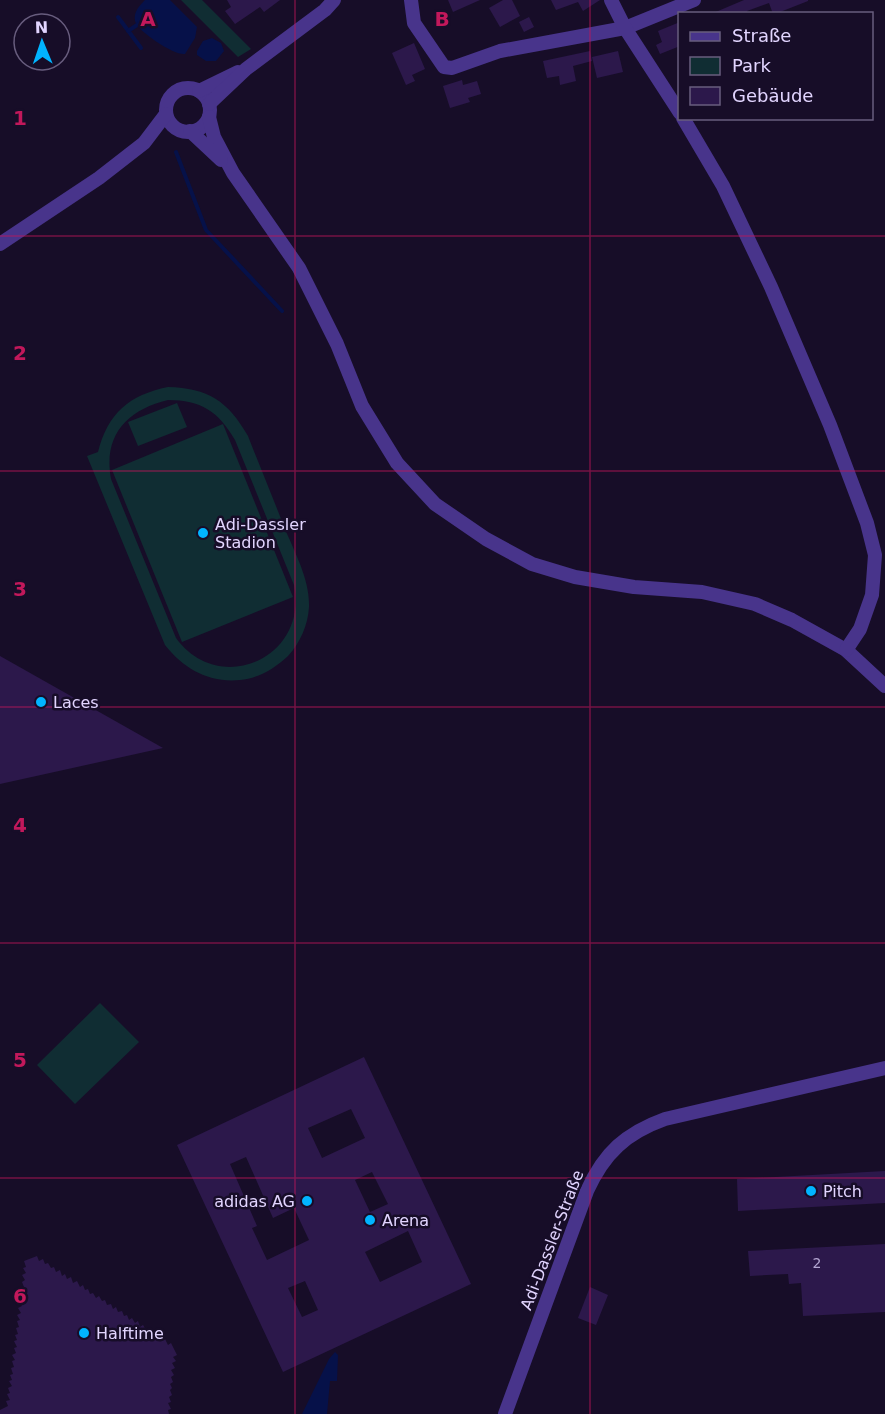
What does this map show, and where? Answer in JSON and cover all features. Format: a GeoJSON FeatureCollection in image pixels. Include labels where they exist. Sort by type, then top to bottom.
{"type":"FeatureCollection","features":[{"type":"Feature","properties":{"kind":"street"},"geometry":{"type":"LineString","coordinates":[[199,91],[246,69],[325,10],[334,0]]}},
{"type":"Feature","properties":{"kind":"street"},"geometry":{"type":"LineString","coordinates":[[411,0],[414,23],[444,67],[452,68],[500,51],[625,28],[694,0]]}},
{"type":"Feature","properties":{"kind":"street"},"geometry":{"type":"LineString","coordinates":[[611,0],[625,28],[678,110]]}},
{"type":"Feature","properties":{"kind":"street"},"geometry":{"type":"LineString","coordinates":[[144,143],[201,127],[209,111],[246,69]]}},
{"type":"Feature","properties":{"kind":"street"},"geometry":{"type":"LineString","coordinates":[[0,244],[99,178],[144,143],[166,114],[168,100],[178,90],[192,88],[199,91],[204,94],[214,137],[233,172],[299,268],[337,344],[362,406],[398,463],[435,504],[486,539],[532,564],[574,577],[634,586],[702,592],[755,604],[792,620],[846,650],[885,686]]}},
{"type":"Feature","properties":{"kind":"street"},"geometry":{"type":"LineString","coordinates":[[166,114],[169,120],[205,144],[233,172]]}},
{"type":"Feature","properties":{"kind":"street"},"geometry":{"type":"LineString","coordinates":[[684,120],[723,186],[771,287],[830,425],[867,523],[875,555],[872,595],[860,629],[846,650]]}},
{"type":"Feature","properties":{"kind":"street","name":"Adi-Dassler-Straße"},"geometry":{"type":"LineString","coordinates":[[505,1414],[587,1191],[602,1161],[616,1146],[649,1125],[665,1119],[885,1068]]}},
{"type":"Feature","properties":{"kind":"green space"},"geometry":{"type":"Polygon","coordinates":[[[181,0],[202,0],[251,49],[238,57],[181,0]]]}},
{"type":"Feature","properties":{"kind":"green space"},"geometry":{"type":"Polygon","coordinates":[[[168,387],[195,390],[216,399],[233,414],[248,436],[301,567],[309,597],[307,620],[303,633],[288,656],[260,675],[240,680],[208,677],[198,673],[172,654],[165,645],[87,456],[98,452],[102,438],[114,416],[122,408],[154,390],[168,387]],[[168,400],[153,404],[141,410],[121,427],[111,450],[109,463],[111,479],[176,638],[194,656],[215,665],[237,667],[257,661],[275,649],[288,632],[295,610],[294,585],[229,430],[208,409],[168,400]]]}},
{"type":"Feature","properties":{"kind":"green space"},"geometry":{"type":"Polygon","coordinates":[[[177,403],[187,427],[138,446],[128,422],[177,403]]]}},
{"type":"Feature","properties":{"kind":"green space","name":"Adi-Dassler Stadion"},"geometry":{"type":"Polygon","coordinates":[[[223,424],[293,597],[182,642],[112,470],[223,424]]]}},
{"type":"Feature","properties":{"kind":"green space"},"geometry":{"type":"Polygon","coordinates":[[[100,1003],[139,1042],[75,1104],[37,1065],[100,1003]]]}},
{"type":"Feature","properties":{"kind":"shaded area"},"geometry":{"type":"Polygon","coordinates":[[[145,0],[170,0],[197,27],[195,38],[185,54],[166,47],[138,26],[135,15],[145,0]]]}},
{"type":"Feature","properties":{"kind":"shaded area"},"geometry":{"type":"Polygon","coordinates":[[[212,38],[221,43],[224,51],[216,61],[206,61],[197,55],[197,51],[203,41],[212,38]]]}},
{"type":"Feature","properties":{"kind":"shaded area"},"geometry":{"type":"Polygon","coordinates":[[[335,1352],[338,1355],[337,1381],[330,1381],[327,1414],[302,1414],[329,1359],[335,1352]]]}},
{"type":"Feature","properties":{"kind":"building"},"geometry":{"type":"Polygon","coordinates":[[[227,0],[280,0],[264,12],[260,7],[235,24],[225,11],[231,7],[227,0]]]}},
{"type":"Feature","properties":{"kind":"building"},"geometry":{"type":"Polygon","coordinates":[[[448,0],[480,0],[453,12],[448,0]]]}},
{"type":"Feature","properties":{"kind":"building"},"geometry":{"type":"Polygon","coordinates":[[[503,0],[512,0],[520,16],[500,27],[489,8],[503,0]]]}},
{"type":"Feature","properties":{"kind":"building"},"geometry":{"type":"Polygon","coordinates":[[[551,0],[600,0],[583,11],[578,2],[556,10],[551,0]]]}},
{"type":"Feature","properties":{"kind":"building"},"geometry":{"type":"Polygon","coordinates":[[[744,0],[808,0],[780,12],[772,12],[769,3],[747,12],[716,12],[744,0]]]}},
{"type":"Feature","properties":{"kind":"building"},"geometry":{"type":"Polygon","coordinates":[[[529,17],[534,27],[524,32],[519,22],[529,17]]]}},
{"type":"Feature","properties":{"kind":"building"},"geometry":{"type":"Polygon","coordinates":[[[678,23],[678,47],[660,54],[656,45],[662,42],[658,31],[678,23]]]}},
{"type":"Feature","properties":{"kind":"building"},"geometry":{"type":"Polygon","coordinates":[[[414,43],[425,69],[412,75],[415,81],[406,85],[392,53],[414,43]]]}},
{"type":"Feature","properties":{"kind":"building"},"geometry":{"type":"Polygon","coordinates":[[[590,51],[592,61],[573,66],[576,81],[560,85],[559,76],[547,78],[543,61],[590,51]]]}},
{"type":"Feature","properties":{"kind":"building"},"geometry":{"type":"Polygon","coordinates":[[[618,51],[623,72],[597,78],[592,57],[618,51]]]}},
{"type":"Feature","properties":{"kind":"building"},"geometry":{"type":"Polygon","coordinates":[[[462,80],[463,85],[477,81],[481,94],[468,98],[470,102],[450,108],[443,86],[462,80]]]}},
{"type":"Feature","properties":{"kind":"building","name":"Laces"},"geometry":{"type":"Polygon","coordinates":[[[0,656],[163,748],[0,784],[0,656]]]}},
{"type":"Feature","properties":{"kind":"building","name":"Arena"},"geometry":{"type":"Polygon","coordinates":[[[364,1057],[471,1284],[283,1372],[177,1145],[364,1057]],[[351,1109],[308,1128],[322,1158],[365,1138],[351,1109]],[[246,1157],[230,1164],[257,1226],[252,1228],[267,1260],[309,1240],[294,1208],[273,1218],[246,1157]],[[372,1172],[355,1180],[370,1212],[388,1204],[372,1172]],[[408,1231],[365,1252],[380,1282],[422,1262],[408,1231]],[[305,1281],[288,1288],[302,1317],[318,1310],[305,1281]]]}},
{"type":"Feature","properties":{"kind":"building","name":"Pitch"},"geometry":{"type":"Polygon","coordinates":[[[885,1171],[885,1203],[738,1211],[737,1179],[885,1171]]]}},
{"type":"Feature","properties":{"kind":"building"},"geometry":{"type":"Polygon","coordinates":[[[885,1244],[885,1312],[803,1316],[801,1283],[789,1284],[788,1274],[750,1276],[748,1251],[885,1244]]]}},
{"type":"Feature","properties":{"kind":"building","name":"Halftime"},"geometry":{"type":"Polygon","coordinates":[[[37,1256],[39,1261],[43,1259],[45,1264],[48,1263],[51,1268],[54,1267],[56,1272],[60,1270],[62,1276],[65,1274],[67,1279],[71,1277],[73,1283],[77,1281],[80,1287],[83,1285],[85,1290],[88,1289],[90,1294],[93,1293],[96,1298],[99,1296],[102,1301],[105,1300],[107,1305],[111,1304],[113,1309],[116,1307],[118,1312],[122,1311],[129,1320],[132,1318],[135,1323],[138,1321],[140,1327],[143,1325],[151,1334],[154,1332],[157,1337],[160,1336],[162,1341],[165,1339],[168,1345],[171,1343],[177,1355],[173,1357],[176,1361],[172,1363],[175,1368],[171,1370],[174,1375],[171,1377],[173,1382],[170,1384],[172,1395],[169,1397],[171,1402],[168,1403],[171,1409],[168,1410],[169,1414],[0,1414],[0,1410],[8,1406],[6,1401],[10,1400],[7,1394],[10,1393],[8,1388],[12,1386],[9,1381],[12,1380],[10,1375],[13,1374],[12,1361],[15,1360],[12,1355],[16,1353],[14,1348],[17,1347],[14,1341],[17,1340],[15,1335],[18,1334],[17,1321],[20,1320],[17,1315],[21,1313],[18,1308],[22,1306],[19,1301],[22,1300],[21,1288],[24,1287],[22,1282],[25,1280],[22,1275],[26,1273],[23,1268],[26,1267],[24,1261],[37,1256]]]}},
{"type":"Feature","properties":{"kind":"building"},"geometry":{"type":"Polygon","coordinates":[[[590,1287],[608,1295],[596,1325],[578,1318],[590,1287]]]}},
{"type":"Feature","properties":{"kind":"waterway"},"geometry":{"type":"LineString","coordinates":[[118,17],[141,48]]}},
{"type":"Feature","properties":{"kind":"waterway"},"geometry":{"type":"LineString","coordinates":[[128,31],[140,23]]}},
{"type":"Feature","properties":{"kind":"waterway"},"geometry":{"type":"LineString","coordinates":[[176,152],[206,230],[282,311]]}},
{"type":"Feature","properties":{"kind":"place","name":"Adi-Dassler Stadion"},"geometry":{"type":"Point","coordinates":[203,533]}},
{"type":"Feature","properties":{"kind":"place","name":"Laces"},"geometry":{"type":"Point","coordinates":[41,702]}},
{"type":"Feature","properties":{"kind":"place","name":"Pitch"},"geometry":{"type":"Point","coordinates":[811,1191]}},
{"type":"Feature","properties":{"kind":"place","name":"adidas AG"},"geometry":{"type":"Point","coordinates":[307,1201]}},
{"type":"Feature","properties":{"kind":"place","name":"Arena"},"geometry":{"type":"Point","coordinates":[370,1220]}},
{"type":"Feature","properties":{"kind":"place","name":"Halftime"},"geometry":{"type":"Point","coordinates":[84,1333]}}]}
